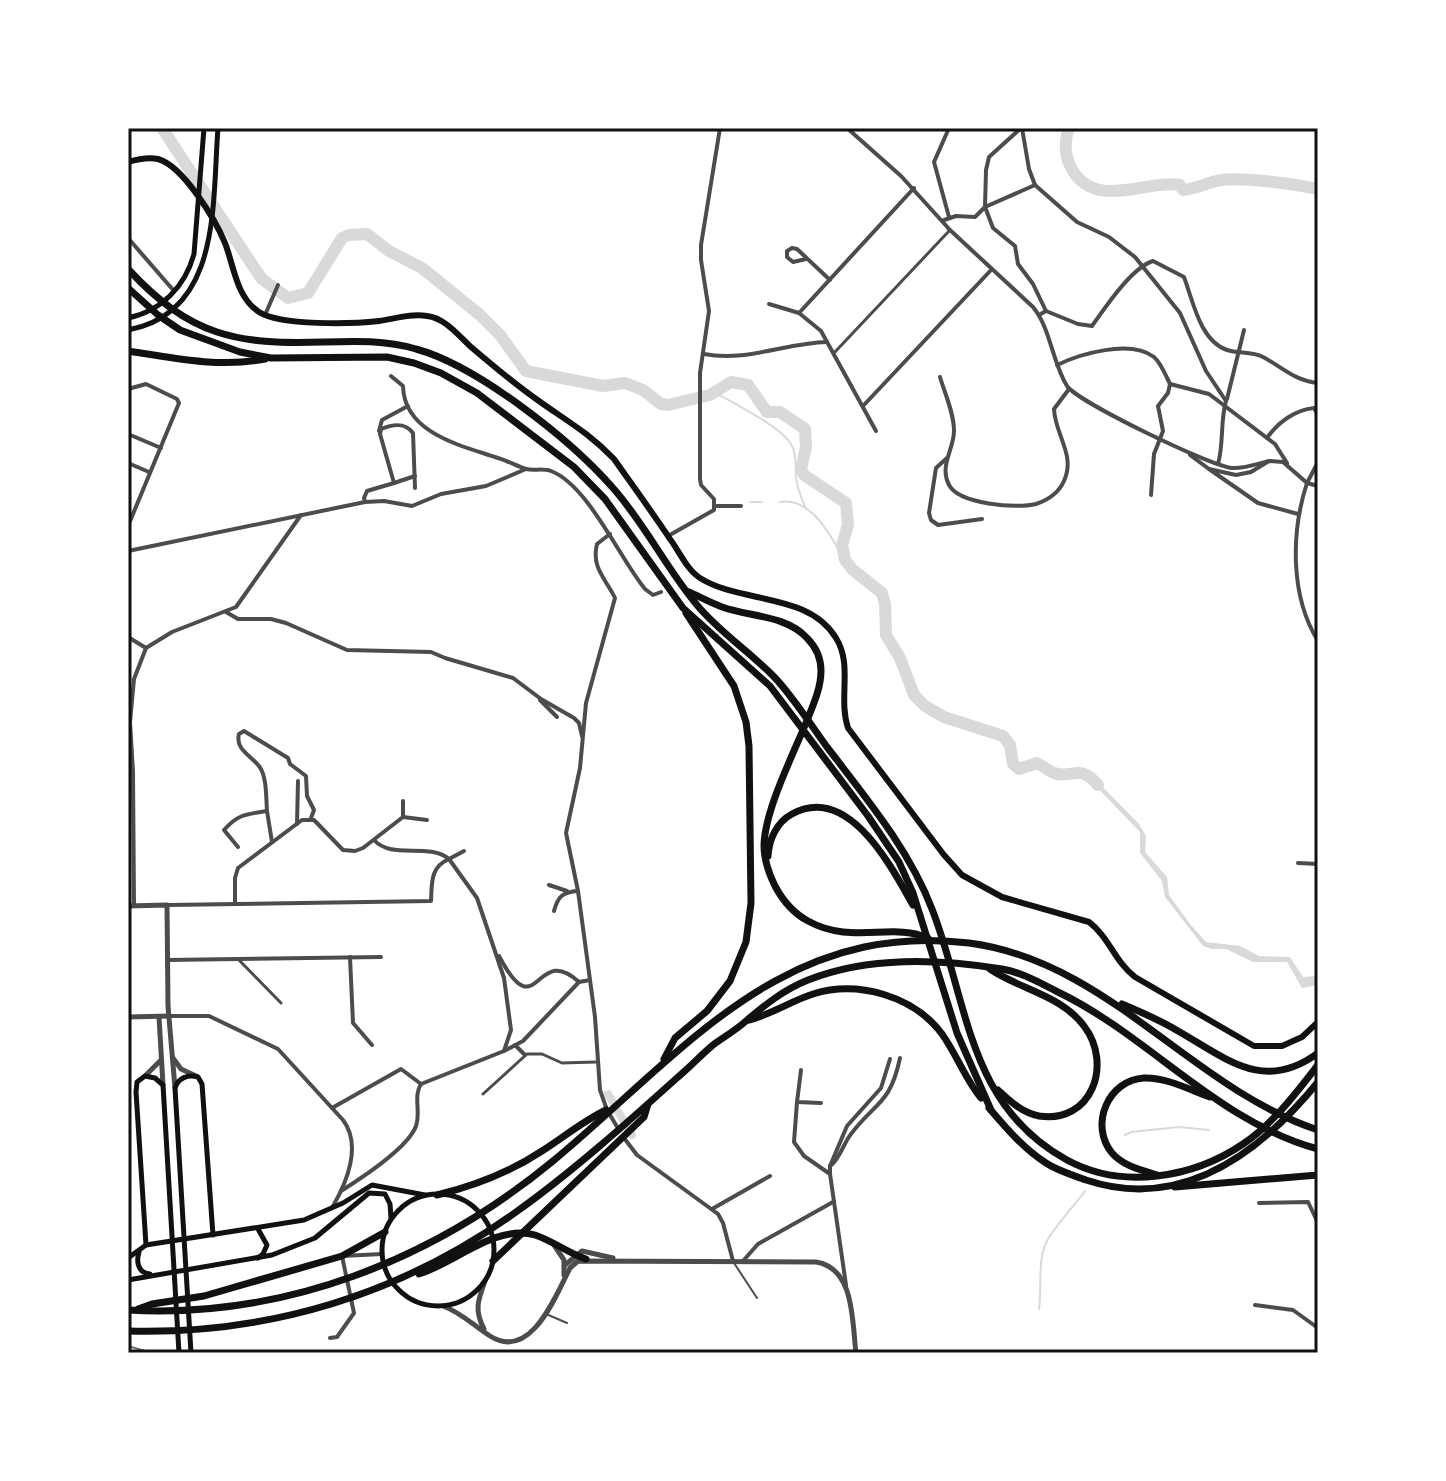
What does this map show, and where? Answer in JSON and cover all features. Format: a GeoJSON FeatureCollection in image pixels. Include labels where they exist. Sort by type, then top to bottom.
{"type":"FeatureCollection","features":[{"type":"Feature","properties":{"kind":"highway"},"geometry":{"type":"LineString","coordinates":[[128,269],[168,307],[188,320],[210,331],[241,340],[269,344],[388,343],[448,361],[486,381],[584,457],[617,492],[696,604],[777,680],[876,811],[907,859],[935,915],[989,1082],[1016,1122],[1039,1143],[1072,1163],[1110,1175],[1159,1176],[1213,1161],[1246,1142],[1286,1107],[1318,1065]]}},
{"type":"Feature","properties":{"kind":"highway"},"geometry":{"type":"LineString","coordinates":[[130,290],[180,330],[240,352],[271,358],[387,357],[441,373],[477,393],[574,467],[605,499],[683,608],[734,686],[746,722],[751,903],[746,942],[730,981],[707,1011],[675,1038],[663,1062]]}},
{"type":"Feature","properties":{"kind":"highway"},"geometry":{"type":"LineString","coordinates":[[128,351],[248,363],[271,358]]}},
{"type":"Feature","properties":{"kind":"highway"},"geometry":{"type":"LineString","coordinates":[[687,591],[722,607],[787,624],[806,637],[818,654],[821,673],[817,695],[768,823],[764,848],[767,866],[780,896],[810,922],[849,934],[917,933],[933,940]]}},
{"type":"Feature","properties":{"kind":"highway"},"geometry":{"type":"LineString","coordinates":[[683,608],[770,686],[899,862],[913,893],[957,1033],[991,1110]]}},
{"type":"Feature","properties":{"kind":"highway"},"geometry":{"type":"LineString","coordinates":[[767,866],[771,840],[789,815],[814,807],[836,811],[870,839],[895,873],[920,917]]}},
{"type":"Feature","properties":{"kind":"highway"},"geometry":{"type":"LineString","coordinates":[[132,1310],[182,1311],[262,1302],[336,1283],[403,1257],[484,1211],[552,1162],[663,1062],[738,1002],[779,977],[845,951],[933,940],[972,943],[1034,960],[1165,1023],[1239,1066],[1276,1073],[1288,1070],[1318,1053]]}},
{"type":"Feature","properties":{"kind":"highway"},"geometry":{"type":"LineString","coordinates":[[493,1261],[605,1154],[649,1102],[710,1048],[772,999],[806,981],[849,968],[927,961],[1004,969],[1032,979],[1085,1004],[1240,1114],[1272,1132],[1318,1149]]}},
{"type":"Feature","properties":{"kind":"highway"},"geometry":{"type":"LineString","coordinates":[[988,968],[1052,998],[1066,1008],[1090,1036],[1099,1066],[1087,1098],[1073,1109],[1053,1116],[1022,1110],[989,1082]]}},
{"type":"Feature","properties":{"kind":"highway"},"geometry":{"type":"LineString","coordinates":[[746,1021],[826,991],[851,989],[879,993],[902,1002],[937,1028],[975,1091],[1030,1151],[1049,1165],[1105,1186],[1148,1189],[1318,1175]]}},
{"type":"Feature","properties":{"kind":"highway"},"geometry":{"type":"LineString","coordinates":[[1108,998],[1252,1102],[1316,1130]]}},
{"type":"Feature","properties":{"kind":"highway"},"geometry":{"type":"LineString","coordinates":[[1159,1176],[1121,1161],[1107,1146],[1102,1120],[1109,1099],[1126,1083],[1147,1078],[1216,1099]]}},
{"type":"Feature","properties":{"kind":"highway"},"geometry":{"type":"LineString","coordinates":[[1169,1187],[1204,1175],[1252,1149],[1287,1118],[1318,1082]]}},
{"type":"Feature","properties":{"kind":"highway"},"geometry":{"type":"LineString","coordinates":[[437,1195],[497,1176],[540,1152],[585,1121],[616,1106]]}},
{"type":"Feature","properties":{"kind":"highway"},"geometry":{"type":"LineString","coordinates":[[405,1278],[517,1211],[642,1113]]}},
{"type":"Feature","properties":{"kind":"highway"},"geometry":{"type":"LineString","coordinates":[[132,1310],[204,1296],[342,1256],[385,1232]]}},
{"type":"Feature","properties":{"kind":"highway"},"geometry":{"type":"LineString","coordinates":[[128,1331],[183,1330],[281,1317],[342,1301],[434,1269],[505,1235],[530,1234],[586,1259]]}},
{"type":"Feature","properties":{"kind":"main road"},"geometry":{"type":"LineString","coordinates":[[128,318],[160,305],[175,292],[192,263],[204,128]]}},
{"type":"Feature","properties":{"kind":"main road"},"geometry":{"type":"LineString","coordinates":[[128,330],[148,325],[167,315],[187,296],[202,269],[209,236],[218,128]]}},
{"type":"Feature","properties":{"kind":"main road"},"geometry":{"type":"LineString","coordinates":[[128,162],[140,158],[157,159],[181,174],[220,232],[243,295],[253,308],[276,318],[336,323],[420,315],[440,320],[507,377],[593,438],[614,459],[690,573],[719,586],[810,613],[825,623],[843,653],[843,713],[848,728],[962,875],[1002,897],[1089,922],[1120,964],[1135,977],[1254,1046],[1282,1046],[1302,1037],[1318,1022]]}},
{"type":"Feature","properties":{"kind":"main road"},"geometry":{"type":"LineString","coordinates":[[146,1245],[136,1092],[137,1082],[145,1076],[155,1078],[163,1085],[179,1353]]}},
{"type":"Feature","properties":{"kind":"main road"},"geometry":{"type":"LineString","coordinates":[[191,1353],[175,1088],[184,1078],[196,1076],[203,1089],[213,1235]]}},
{"type":"Feature","properties":{"kind":"main road"},"geometry":{"type":"LineString","coordinates":[[128,1258],[146,1245],[304,1220],[331,1209],[372,1185],[460,1199],[475,1208],[487,1223],[493,1240],[493,1261],[485,1281],[465,1300],[443,1306],[421,1304],[406,1297],[394,1285],[382,1254],[385,1232],[391,1219],[410,1201],[426,1195]]}},
{"type":"Feature","properties":{"kind":"main road"},"geometry":{"type":"LineString","coordinates":[[128,1280],[257,1259],[315,1238],[369,1193],[385,1194],[390,1204],[391,1219]]}},
{"type":"Feature","properties":{"kind":"main road"},"geometry":{"type":"LineString","coordinates":[[257,1259],[267,1245],[258,1229]]}},
{"type":"Feature","properties":{"kind":"main road"},"geometry":{"type":"LineString","coordinates":[[139,1251],[137,1261],[140,1268],[146,1274],[155,1275]]}},
{"type":"Feature","properties":{"kind":"street"},"geometry":{"type":"LineString","coordinates":[[716,506],[700,482],[699,404],[709,311],[701,245],[720,128]]}},
{"type":"Feature","properties":{"kind":"street"},"geometry":{"type":"LineString","coordinates":[[847,128],[946,219],[975,217],[985,207],[1035,185]]}},
{"type":"Feature","properties":{"kind":"street"},"geometry":{"type":"LineString","coordinates":[[949,128],[934,162],[950,230],[1039,315],[1069,389],[1159,438],[1218,464],[1237,468],[1269,461],[1288,464]]}},
{"type":"Feature","properties":{"kind":"street"},"geometry":{"type":"LineString","coordinates":[[1022,128],[1035,185],[1077,222],[1124,246],[1180,313],[1206,371],[1226,404]]}},
{"type":"Feature","properties":{"kind":"street"},"geometry":{"type":"LineString","coordinates":[[1022,128],[989,157],[985,207],[993,228],[1015,246],[1018,264],[1033,284],[1046,311],[1078,324],[1092,326],[1142,267],[1153,261],[1184,277],[1209,337],[1222,348],[1255,354],[1295,378],[1318,383]]}},
{"type":"Feature","properties":{"kind":"street"},"geometry":{"type":"LineString","coordinates":[[799,313],[914,188]]}},
{"type":"Feature","properties":{"kind":"street"},"geometry":{"type":"LineString","coordinates":[[834,353],[950,230]]}},
{"type":"Feature","properties":{"kind":"street"},"geometry":{"type":"LineString","coordinates":[[128,238],[175,292]]}},
{"type":"Feature","properties":{"kind":"street"},"geometry":{"type":"LineString","coordinates":[[806,259],[793,262],[787,257],[787,251],[792,248],[806,259],[830,280]]}},
{"type":"Feature","properties":{"kind":"street"},"geometry":{"type":"LineString","coordinates":[[863,406],[992,269]]}},
{"type":"Feature","properties":{"kind":"street"},"geometry":{"type":"LineString","coordinates":[[265,315],[278,285]]}},
{"type":"Feature","properties":{"kind":"street"},"geometry":{"type":"LineString","coordinates":[[769,304],[799,313],[814,325],[834,353],[876,431]]}},
{"type":"Feature","properties":{"kind":"street"},"geometry":{"type":"LineString","coordinates":[[1039,315],[1046,311]]}},
{"type":"Feature","properties":{"kind":"street"},"geometry":{"type":"LineString","coordinates":[[1218,464],[1223,447],[1222,425],[1226,404],[1244,330]]}},
{"type":"Feature","properties":{"kind":"street"},"geometry":{"type":"LineString","coordinates":[[703,354],[747,356],[800,343],[827,342]]}},
{"type":"Feature","properties":{"kind":"street"},"geometry":{"type":"LineString","coordinates":[[1057,365],[1090,352],[1137,351],[1154,357],[1170,384],[1168,393],[1158,406],[1163,431],[1151,473],[1151,495]]}},
{"type":"Feature","properties":{"kind":"street"},"geometry":{"type":"LineString","coordinates":[[391,376],[403,386],[408,406],[424,426],[450,443],[526,469],[544,469],[562,477],[610,534],[645,589],[653,595],[661,592]]}},
{"type":"Feature","properties":{"kind":"street"},"geometry":{"type":"LineString","coordinates":[[940,377],[955,433],[947,458],[947,482],[951,489],[967,500],[1027,505],[1051,497],[1060,489],[1068,466],[1068,455],[1054,421],[1054,409],[1069,389]]}},
{"type":"Feature","properties":{"kind":"street"},"geometry":{"type":"LineString","coordinates":[[128,389],[146,384],[177,399],[179,403],[128,526]]}},
{"type":"Feature","properties":{"kind":"street"},"geometry":{"type":"LineString","coordinates":[[1170,384],[1209,394],[1226,404],[1275,444],[1288,464],[1307,483],[1318,486]]}},
{"type":"Feature","properties":{"kind":"street"},"geometry":{"type":"LineString","coordinates":[[394,483],[379,426],[382,420],[408,406]]}},
{"type":"Feature","properties":{"kind":"street"},"geometry":{"type":"LineString","coordinates":[[1267,438],[1279,423],[1303,410],[1314,408],[1318,418]]}},
{"type":"Feature","properties":{"kind":"street"},"geometry":{"type":"LineString","coordinates":[[380,434],[381,429],[395,425],[412,432],[415,488]]}},
{"type":"Feature","properties":{"kind":"street"},"geometry":{"type":"LineString","coordinates":[[128,434],[161,448]]}},
{"type":"Feature","properties":{"kind":"street"},"geometry":{"type":"LineString","coordinates":[[1182,449],[1258,503],[1298,514]]}},
{"type":"Feature","properties":{"kind":"street"},"geometry":{"type":"LineString","coordinates":[[947,458],[936,468],[929,513],[931,520],[938,525],[982,519]]}},
{"type":"Feature","properties":{"kind":"street"},"geometry":{"type":"LineString","coordinates":[[1209,469],[1236,475],[1251,472],[1269,461]]}},
{"type":"Feature","properties":{"kind":"street"},"geometry":{"type":"LineString","coordinates":[[1318,462],[1307,483],[1298,514],[1298,587],[1303,611],[1318,641]]}},
{"type":"Feature","properties":{"kind":"street"},"geometry":{"type":"LineString","coordinates":[[128,463],[149,472]]}},
{"type":"Feature","properties":{"kind":"street"},"geometry":{"type":"LineString","coordinates":[[128,551],[365,502],[384,501],[412,506],[441,494],[486,486],[526,469]]}},
{"type":"Feature","properties":{"kind":"street"},"geometry":{"type":"LineString","coordinates":[[365,502],[367,491],[415,476]]}},
{"type":"Feature","properties":{"kind":"street"},"geometry":{"type":"LineString","coordinates":[[668,536],[716,506]]}},
{"type":"Feature","properties":{"kind":"street"},"geometry":{"type":"LineString","coordinates":[[716,506],[741,506]]}},
{"type":"Feature","properties":{"kind":"street"},"geometry":{"type":"LineString","coordinates":[[301,515],[241,601],[226,612],[172,632],[146,648],[134,679],[129,724],[133,772],[131,906],[431,901],[437,866],[464,851]]}},
{"type":"Feature","properties":{"kind":"street"},"geometry":{"type":"LineString","coordinates":[[610,534],[599,541],[595,555],[601,577],[615,595],[614,604],[586,703],[566,833],[578,891],[590,980],[599,1081],[607,1110],[631,1149],[712,1209],[723,1223],[733,1261]]}},
{"type":"Feature","properties":{"kind":"street"},"geometry":{"type":"LineString","coordinates":[[226,612],[238,619],[271,619],[286,623],[347,650],[436,652],[445,658],[513,678],[574,718],[579,723],[583,738]]}},
{"type":"Feature","properties":{"kind":"street"},"geometry":{"type":"LineString","coordinates":[[128,637],[146,648]]}},
{"type":"Feature","properties":{"kind":"street"},"geometry":{"type":"LineString","coordinates":[[536,695],[557,717]]}},
{"type":"Feature","properties":{"kind":"street"},"geometry":{"type":"LineString","coordinates":[[235,904],[238,868],[297,824],[311,818],[314,810],[307,796],[306,776],[290,764],[288,758],[244,731],[237,740],[240,748],[262,769],[272,842]]}},
{"type":"Feature","properties":{"kind":"street"},"geometry":{"type":"LineString","coordinates":[[128,765],[133,772]]}},
{"type":"Feature","properties":{"kind":"street"},"geometry":{"type":"LineString","coordinates":[[297,824],[298,781]]}},
{"type":"Feature","properties":{"kind":"street"},"geometry":{"type":"LineString","coordinates":[[403,801],[403,817]]}},
{"type":"Feature","properties":{"kind":"street"},"geometry":{"type":"LineString","coordinates":[[238,847],[224,830],[237,816],[267,811]]}},
{"type":"Feature","properties":{"kind":"street"},"geometry":{"type":"LineString","coordinates":[[311,818],[343,850],[360,850],[403,817],[427,820]]}},
{"type":"Feature","properties":{"kind":"street"},"geometry":{"type":"LineString","coordinates":[[374,840],[380,847],[433,852],[449,859],[477,898],[505,984],[511,1030],[504,1051]]}},
{"type":"Feature","properties":{"kind":"street"},"geometry":{"type":"LineString","coordinates":[[1298,863],[1318,864]]}},
{"type":"Feature","properties":{"kind":"street"},"geometry":{"type":"LineString","coordinates":[[549,885],[578,891]]}},
{"type":"Feature","properties":{"kind":"street"},"geometry":{"type":"LineString","coordinates":[[554,911],[558,899],[567,891]]}},
{"type":"Feature","properties":{"kind":"street"},"geometry":{"type":"LineString","coordinates":[[167,905],[169,1016],[175,1088]]}},
{"type":"Feature","properties":{"kind":"street"},"geometry":{"type":"LineString","coordinates":[[494,947],[509,976],[520,986],[530,986],[554,970],[567,972],[579,982]]}},
{"type":"Feature","properties":{"kind":"street"},"geometry":{"type":"LineString","coordinates":[[350,957],[353,1023],[372,1045]]}},
{"type":"Feature","properties":{"kind":"street"},"geometry":{"type":"LineString","coordinates":[[167,960],[381,957]]}},
{"type":"Feature","properties":{"kind":"street"},"geometry":{"type":"LineString","coordinates":[[238,959],[281,1003]]}},
{"type":"Feature","properties":{"kind":"street"},"geometry":{"type":"LineString","coordinates":[[341,1191],[377,1169],[414,1131],[417,1091],[421,1084],[515,1045],[538,1028],[579,982],[590,980]]}},
{"type":"Feature","properties":{"kind":"street"},"geometry":{"type":"LineString","coordinates":[[128,1017],[209,1016],[278,1049],[348,1127],[353,1140],[341,1191],[331,1209]]}},
{"type":"Feature","properties":{"kind":"street"},"geometry":{"type":"LineString","coordinates":[[159,1017],[163,1085]]}},
{"type":"Feature","properties":{"kind":"street"},"geometry":{"type":"LineString","coordinates":[[515,1045],[525,1055]]}},
{"type":"Feature","properties":{"kind":"street"},"geometry":{"type":"LineString","coordinates":[[483,1094],[525,1055],[542,1054],[562,1063],[599,1063]]}},
{"type":"Feature","properties":{"kind":"street"},"geometry":{"type":"LineString","coordinates":[[172,1057],[181,1069],[196,1076]]}},
{"type":"Feature","properties":{"kind":"street"},"geometry":{"type":"LineString","coordinates":[[830,1166],[850,1135],[888,1095],[900,1058]]}},
{"type":"Feature","properties":{"kind":"street"},"geometry":{"type":"LineString","coordinates":[[145,1076],[161,1059]]}},
{"type":"Feature","properties":{"kind":"street"},"geometry":{"type":"LineString","coordinates":[[856,1353],[830,1166],[843,1132],[881,1088],[890,1059]]}},
{"type":"Feature","properties":{"kind":"street"},"geometry":{"type":"LineString","coordinates":[[332,1108],[401,1069],[421,1084]]}},
{"type":"Feature","properties":{"kind":"street"},"geometry":{"type":"LineString","coordinates":[[801,1070],[794,1142],[804,1156],[830,1174]]}},
{"type":"Feature","properties":{"kind":"street"},"geometry":{"type":"LineString","coordinates":[[797,1102],[821,1103]]}},
{"type":"Feature","properties":{"kind":"street"},"geometry":{"type":"LineString","coordinates":[[712,1209],[770,1176]]}},
{"type":"Feature","properties":{"kind":"street"},"geometry":{"type":"LineString","coordinates":[[743,1261],[758,1244],[834,1201]]}},
{"type":"Feature","properties":{"kind":"street"},"geometry":{"type":"LineString","coordinates":[[1259,1203],[1308,1202],[1318,1223]]}},
{"type":"Feature","properties":{"kind":"street"},"geometry":{"type":"LineString","coordinates":[[550,1242],[560,1252],[565,1265],[562,1284]]}},
{"type":"Feature","properties":{"kind":"street"},"geometry":{"type":"LineString","coordinates":[[565,1265],[574,1255],[587,1250],[618,1259]]}},
{"type":"Feature","properties":{"kind":"street"},"geometry":{"type":"LineString","coordinates":[[330,1338],[337,1337],[354,1313],[342,1256],[382,1254]]}},
{"type":"Feature","properties":{"kind":"street"},"geometry":{"type":"LineString","coordinates":[[443,1306],[463,1315],[500,1341],[520,1340],[531,1333],[545,1314],[574,1263],[586,1259],[816,1262],[829,1265],[846,1289]]}},
{"type":"Feature","properties":{"kind":"street"},"geometry":{"type":"LineString","coordinates":[[485,1281],[477,1308],[486,1333]]}},
{"type":"Feature","properties":{"kind":"street"},"geometry":{"type":"LineString","coordinates":[[1255,1305],[1293,1310],[1318,1328]]}},
{"type":"Feature","properties":{"kind":"lane"},"geometry":{"type":"LineString","coordinates":[[733,1261],[757,1298]]}},
{"type":"Feature","properties":{"kind":"lane"},"geometry":{"type":"LineString","coordinates":[[545,1314],[567,1323]]}},
{"type":"Feature","properties":{"kind":"shaded area"},"geometry":{"type":"Polygon","coordinates":[[[1087,771],[1139,824],[1146,836],[1145,852],[1167,877],[1169,895],[1206,942],[1240,946],[1259,956],[1290,957],[1303,977],[1318,976],[1318,985],[1302,988],[1287,962],[1253,962],[1226,949],[1203,946],[1165,897],[1162,881],[1140,853],[1140,832],[1088,778],[1087,771]]]}},
{"type":"Feature","properties":{"kind":"waterway"},"geometry":{"type":"LineString","coordinates":[[162,128],[262,279],[288,298],[308,293],[342,238],[367,234],[389,251],[422,268],[480,315],[500,335],[526,371],[603,386],[625,383],[668,405],[710,395],[731,382],[748,385],[767,412],[780,412],[805,429],[806,447],[801,469],[804,475],[846,503],[848,525],[842,545],[845,560],[882,593],[886,635],[900,658],[914,695],[944,717],[1003,736],[1010,745],[1013,764],[1019,769],[1037,763],[1061,775],[1085,774],[1098,785]]}},
{"type":"Feature","properties":{"kind":"waterway"},"geometry":{"type":"LineString","coordinates":[[1069,128],[1066,150],[1070,165],[1083,183],[1095,189],[1124,190],[1167,184],[1180,185],[1183,190],[1231,179],[1318,189]]}},
{"type":"Feature","properties":{"kind":"waterway"},"geometry":{"type":"LineString","coordinates":[[255,279],[262,279]]}},
{"type":"Feature","properties":{"kind":"waterway"},"geometry":{"type":"LineString","coordinates":[[716,393],[769,424],[787,439],[795,454],[799,492],[805,507]]}},
{"type":"Feature","properties":{"kind":"waterway"},"geometry":{"type":"LineString","coordinates":[[750,502],[762,502]]}},
{"type":"Feature","properties":{"kind":"waterway"},"geometry":{"type":"LineString","coordinates":[[780,502],[791,502],[811,512],[827,530],[845,560]]}},
{"type":"Feature","properties":{"kind":"waterway"},"geometry":{"type":"LineString","coordinates":[[608,1094],[632,1135]]}},
{"type":"Feature","properties":{"kind":"waterway"},"geometry":{"type":"LineString","coordinates":[[1125,1135],[1179,1127],[1209,1130]]}},
{"type":"Feature","properties":{"kind":"waterway"},"geometry":{"type":"LineString","coordinates":[[1039,1309],[1041,1265],[1047,1241],[1085,1191]]}},
{"type":"Feature","properties":{"kind":"railway"},"geometry":{"type":"LineString","coordinates":[[128,1346],[152,1353]]}}]}
